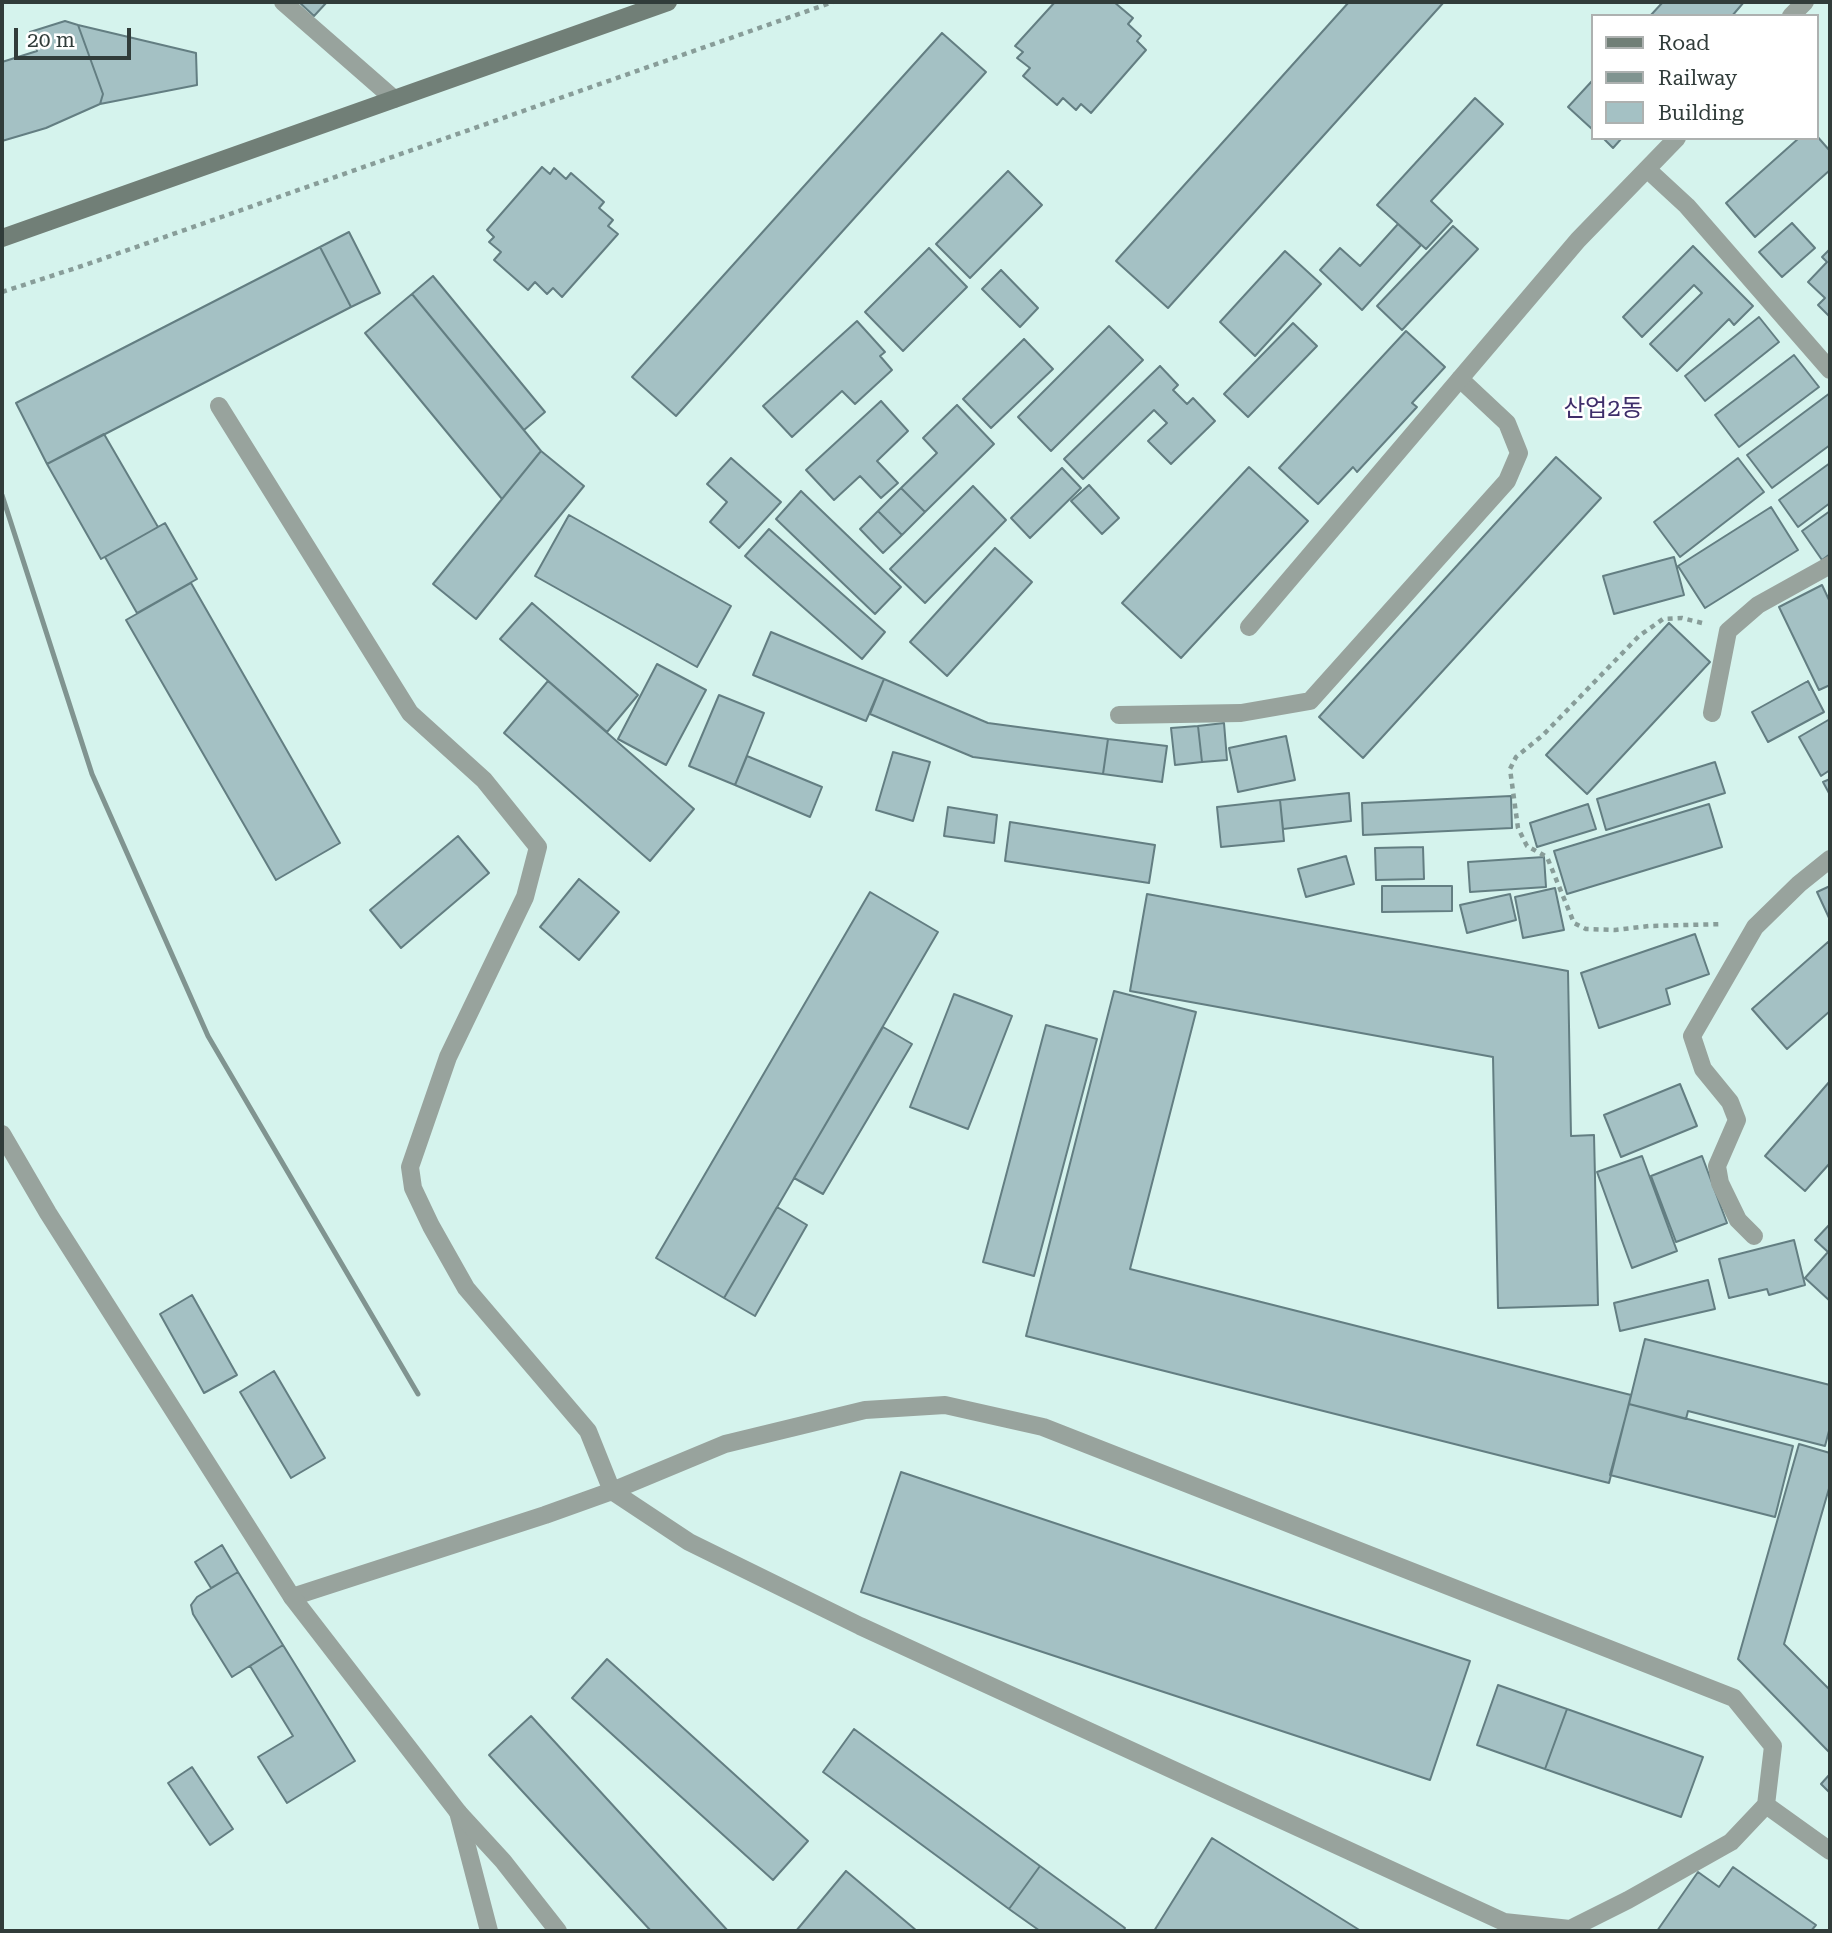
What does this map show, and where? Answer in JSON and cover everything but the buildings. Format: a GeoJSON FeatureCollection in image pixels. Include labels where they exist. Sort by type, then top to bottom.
{"type":"FeatureCollection","features":[{"type":"Feature","properties":{"kind":"main road"},"geometry":{"type":"LineString","coordinates":[[2,238],[668,2]]}},
{"type":"Feature","properties":{"kind":"street"},"geometry":{"type":"LineString","coordinates":[[283,2],[394,99]]}},
{"type":"Feature","properties":{"kind":"street"},"geometry":{"type":"LineString","coordinates":[[1250,627],[1578,240],[1675,140]]}},
{"type":"Feature","properties":{"kind":"street"},"geometry":{"type":"LineString","coordinates":[[1648,170],[1687,206],[1830,370]]}},
{"type":"Feature","properties":{"kind":"street"},"geometry":{"type":"LineString","coordinates":[[1119,715],[1241,713],[1310,701],[1507,481],[1519,453],[1507,423],[1460,379]]}},
{"type":"Feature","properties":{"kind":"street"},"geometry":{"type":"LineString","coordinates":[[219,406],[411,713],[484,780],[538,848],[525,897],[448,1057],[410,1167],[412,1188],[466,1288],[588,1432],[612,1491],[689,1542],[860,1626],[1504,1922],[1570,1928],[1628,1900],[1731,1842],[1766,1805],[1773,1746],[1734,1698],[1043,1427],[945,1405],[865,1410],[725,1444],[612,1491],[545,1516],[292,1597]]}},
{"type":"Feature","properties":{"kind":"street"},"geometry":{"type":"LineString","coordinates":[[1712,713],[1728,631],[1758,606],[1830,565]]}},
{"type":"Feature","properties":{"kind":"street"},"geometry":{"type":"LineString","coordinates":[[1754,1236],[1738,1220],[1720,1183],[1717,1166],[1737,1120],[1730,1102],[1703,1069],[1692,1036],[1755,927],[1799,884],[1830,859]]}},
{"type":"Feature","properties":{"kind":"street"},"geometry":{"type":"LineString","coordinates":[[2,1134],[48,1213],[292,1597],[458,1812],[503,1861],[558,1931]]}},
{"type":"Feature","properties":{"kind":"street"},"geometry":{"type":"LineString","coordinates":[[1766,1805],[1830,1851]]}},
{"type":"Feature","properties":{"kind":"street"},"geometry":{"type":"LineString","coordinates":[[458,1812],[489,1931]]}},
{"type":"Feature","properties":{"kind":"path"},"geometry":{"type":"LineString","coordinates":[[2,292],[833,2]]}},
{"type":"Feature","properties":{"kind":"path"},"geometry":{"type":"LineString","coordinates":[[1728,631],[1682,618],[1663,619],[1639,636],[1543,736],[1516,757],[1510,769],[1518,828],[1527,846],[1547,857],[1574,923],[1586,929],[1615,930],[1648,926],[1730,924],[1755,927]]}},
{"type":"Feature","properties":{"kind":"railway"},"geometry":{"type":"LineString","coordinates":[[2,495],[92,774],[208,1036],[418,1394]]}},
{"type":"Feature","properties":{"kind":"district","name":"산업2동"},"geometry":{"type":"Point","coordinates":[1603,409]}}]}
